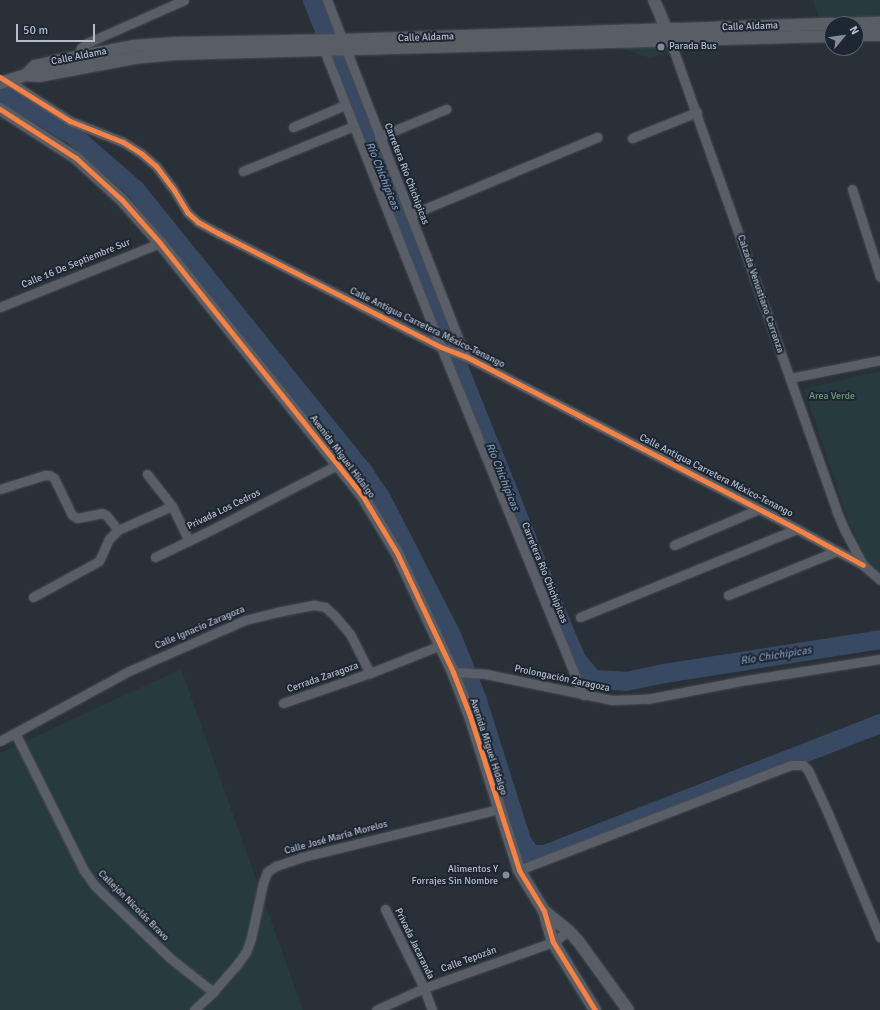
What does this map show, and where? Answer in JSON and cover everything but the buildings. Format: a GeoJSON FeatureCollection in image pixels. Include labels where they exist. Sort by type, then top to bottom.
{"type":"FeatureCollection","features":[{"type":"Feature","properties":{"kind":"main road","name":"Calzada Venustiano Carranza"},"geometry":{"type":"LineString","coordinates":[[654,0],[668,35]]}},
{"type":"Feature","properties":{"kind":"main road"},"geometry":{"type":"LineString","coordinates":[[864,23],[880,23]]}},
{"type":"Feature","properties":{"kind":"main road","name":"Calle Aldama"},"geometry":{"type":"LineString","coordinates":[[2,80],[26,75],[39,76],[134,58],[175,54],[345,45],[668,35],[824,25]]}},
{"type":"Feature","properties":{"kind":"main road","name":"Calle Aldama"},"geometry":{"type":"LineString","coordinates":[[668,35],[824,36]]}},
{"type":"Feature","properties":{"kind":"main road"},"geometry":{"type":"LineString","coordinates":[[864,35],[880,35]]}},
{"type":"Feature","properties":{"kind":"main road","name":"Calle Aldama"},"geometry":{"type":"LineString","coordinates":[[26,75],[35,66],[133,46],[175,43],[323,46]]}},
{"type":"Feature","properties":{"kind":"main road","name":"Avenida Miguel Hidalgo"},"geometry":{"type":"LineString","coordinates":[[0,109],[76,158],[122,200],[160,243],[339,464],[362,495],[397,554],[441,645],[456,672],[499,809],[520,870],[544,911],[553,942],[595,1010]]}},
{"type":"Feature","properties":{"kind":"main road","name":"Avenida Miguel Hidalgo"},"geometry":{"type":"LineString","coordinates":[[544,911],[569,931],[602,972],[628,1010]]}},
{"type":"Feature","properties":{"kind":"street"},"geometry":{"type":"LineString","coordinates":[[78,56],[81,48],[87,43],[184,0]]}},
{"type":"Feature","properties":{"kind":"street","name":"Carretera Río Chichipicas"},"geometry":{"type":"LineString","coordinates":[[326,0],[345,45],[410,215],[461,354]]}},
{"type":"Feature","properties":{"kind":"street","name":"Calzada Venustiano Carranza"},"geometry":{"type":"LineString","coordinates":[[668,35],[697,112],[842,523],[863,565],[880,580]]}},
{"type":"Feature","properties":{"kind":"street","name":"Carretera Río Chichipicas"},"geometry":{"type":"LineString","coordinates":[[323,46],[442,348],[583,695]]}},
{"type":"Feature","properties":{"kind":"street","name":"Calle Antigua Carretera México-Tenango"},"geometry":{"type":"LineString","coordinates":[[2,80],[70,121],[123,142],[142,154],[156,166],[174,190],[187,212],[198,222],[442,348],[461,354],[797,528],[863,565]]}},
{"type":"Feature","properties":{"kind":"street"},"geometry":{"type":"LineString","coordinates":[[293,127],[346,105]]}},
{"type":"Feature","properties":{"kind":"street"},"geometry":{"type":"LineString","coordinates":[[379,137],[446,109]]}},
{"type":"Feature","properties":{"kind":"street"},"geometry":{"type":"LineString","coordinates":[[632,138],[697,112]]}},
{"type":"Feature","properties":{"kind":"street"},"geometry":{"type":"LineString","coordinates":[[243,171],[354,126]]}},
{"type":"Feature","properties":{"kind":"street"},"geometry":{"type":"LineString","coordinates":[[410,215],[597,137]]}},
{"type":"Feature","properties":{"kind":"street"},"geometry":{"type":"LineString","coordinates":[[852,189],[880,276]]}},
{"type":"Feature","properties":{"kind":"street","name":"Calle 16 De Septiembre Sur"},"geometry":{"type":"LineString","coordinates":[[0,306],[160,243]]}},
{"type":"Feature","properties":{"kind":"street"},"geometry":{"type":"LineString","coordinates":[[790,378],[880,360]]}},
{"type":"Feature","properties":{"kind":"street","name":"Privada Los Cedros"},"geometry":{"type":"LineString","coordinates":[[147,474],[172,506],[189,541],[339,464]]}},
{"type":"Feature","properties":{"kind":"street"},"geometry":{"type":"LineString","coordinates":[[0,488],[49,475],[54,478],[72,515],[77,518],[102,513],[106,515],[118,530]]}},
{"type":"Feature","properties":{"kind":"street"},"geometry":{"type":"LineString","coordinates":[[33,597],[99,561],[109,539],[118,530],[172,506]]}},
{"type":"Feature","properties":{"kind":"street"},"geometry":{"type":"LineString","coordinates":[[674,545],[759,509]]}},
{"type":"Feature","properties":{"kind":"street"},"geometry":{"type":"LineString","coordinates":[[580,617],[797,528]]}},
{"type":"Feature","properties":{"kind":"street"},"geometry":{"type":"LineString","coordinates":[[155,557],[189,541]]}},
{"type":"Feature","properties":{"kind":"street"},"geometry":{"type":"LineString","coordinates":[[728,595],[837,551]]}},
{"type":"Feature","properties":{"kind":"street","name":"Calle Ignacio Zaragoza"},"geometry":{"type":"LineString","coordinates":[[0,741],[129,671],[201,638],[245,620],[314,605],[325,607],[350,634],[370,673]]}},
{"type":"Feature","properties":{"kind":"street"},"geometry":{"type":"LineString","coordinates":[[370,673],[441,645]]}},
{"type":"Feature","properties":{"kind":"street","name":"Prolongación Zaragoza"},"geometry":{"type":"LineString","coordinates":[[456,672],[486,674],[611,700],[647,699],[747,680],[880,659]]}},
{"type":"Feature","properties":{"kind":"street","name":"Cerrada Zaragoza"},"geometry":{"type":"LineString","coordinates":[[283,703],[370,673]]}},
{"type":"Feature","properties":{"kind":"street","name":"Callejón Nicolás Bravo"},"geometry":{"type":"LineString","coordinates":[[15,733],[82,869],[95,886],[170,958],[213,992]]}},
{"type":"Feature","properties":{"kind":"street"},"geometry":{"type":"LineString","coordinates":[[520,870],[785,768],[796,764],[803,765],[808,770],[824,804],[880,938]]}},
{"type":"Feature","properties":{"kind":"street","name":"Calle José María Morelos"},"geometry":{"type":"LineString","coordinates":[[194,1010],[236,967],[246,952],[252,938],[263,883],[267,872],[276,866],[302,857],[499,809]]}},
{"type":"Feature","properties":{"kind":"street","name":"Privada Jacaranda"},"geometry":{"type":"LineString","coordinates":[[385,909],[424,988],[432,1010]]}},
{"type":"Feature","properties":{"kind":"street","name":"Calle Tepozán"},"geometry":{"type":"LineString","coordinates":[[376,1010],[424,988],[553,942],[569,931]]}},
{"type":"Feature","properties":{"kind":"green space"},"geometry":{"type":"Polygon","coordinates":[[[813,0],[880,0],[880,17],[864,18],[864,16],[824,16],[824,21],[820,21],[813,0]]]}},
{"type":"Feature","properties":{"kind":"green space"},"geometry":{"type":"Polygon","coordinates":[[[669,42],[671,52],[650,58],[615,46],[669,42]]]}},
{"type":"Feature","properties":{"kind":"green space","name":"Area Verde"},"geometry":{"type":"Polygon","coordinates":[[[880,371],[880,575],[866,562],[844,508],[804,389],[880,371]]]}},
{"type":"Feature","properties":{"kind":"green space"},"geometry":{"type":"Polygon","coordinates":[[[181,669],[303,1010],[0,1010],[0,753],[181,669]]]}},
{"type":"Feature","properties":{"kind":"waterway","name":"Río Chichipicas"},"geometry":{"type":"LineString","coordinates":[[312,0],[554,607],[576,659],[593,679],[626,681],[664,673],[880,639]]}},
{"type":"Feature","properties":{"kind":"waterway"},"geometry":{"type":"LineString","coordinates":[[0,91],[74,136],[135,189],[364,473],[382,500],[451,635],[476,697],[521,840],[530,854],[544,854],[880,723]]}},
{"type":"Feature","properties":{"kind":"cycle path"},"geometry":{"type":"LineString","coordinates":[[0,77],[70,121],[123,142],[142,154],[156,166],[174,190],[187,212],[198,222],[441,347],[465,356],[863,565]]}},
{"type":"Feature","properties":{"kind":"cycle path"},"geometry":{"type":"LineString","coordinates":[[0,109],[76,158],[122,200],[160,243],[362,495],[397,553],[453,672],[470,716],[519,870],[544,911],[553,942],[595,1010]]}},
{"type":"Feature","properties":{"kind":"place","name":"Parada Bus"},"geometry":{"type":"Point","coordinates":[661,47]}},
{"type":"Feature","properties":{"kind":"place","name":"Alimentos Y Forrajes Sin Nombre"},"geometry":{"type":"Point","coordinates":[506,875]}}]}
